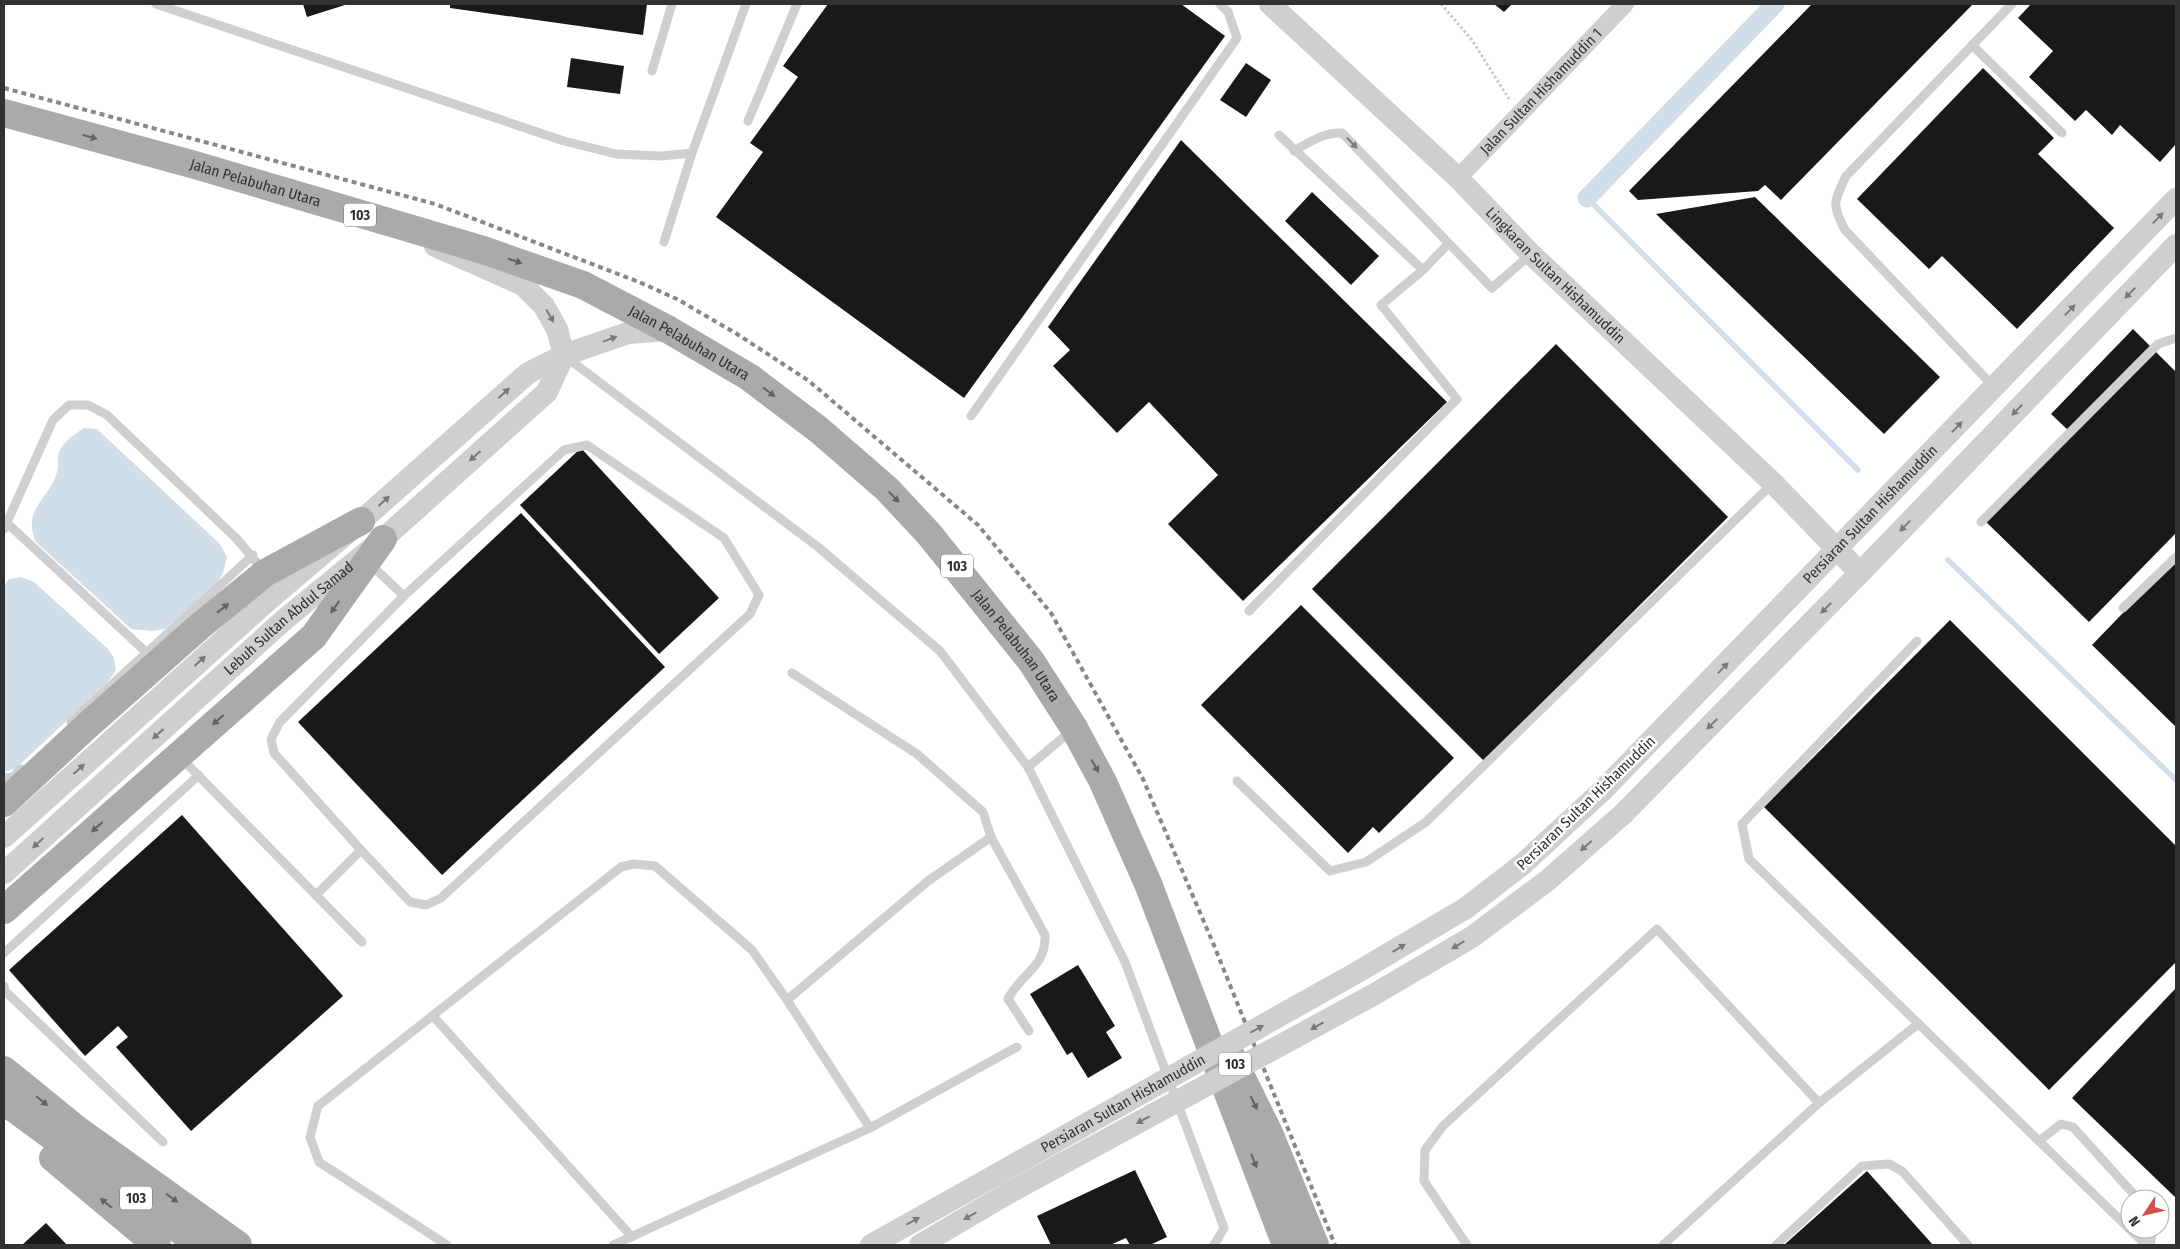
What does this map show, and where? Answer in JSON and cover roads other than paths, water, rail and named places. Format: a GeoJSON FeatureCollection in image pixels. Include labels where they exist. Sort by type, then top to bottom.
{"type":"FeatureCollection","features":[{"type":"Feature","properties":{"kind":"main road","name":"Jalan Pelabuhan Utara"},"geometry":{"type":"LineString","coordinates":[[4,113],[195,165],[483,250],[583,285],[669,330],[749,377],[819,430],[886,489],[930,534],[980,595],[1031,661],[1074,728],[1104,782],[1149,886]]}},
{"type":"Feature","properties":{"kind":"main road"},"geometry":{"type":"LineString","coordinates":[[4,803],[192,633],[259,564],[361,521]]}},
{"type":"Feature","properties":{"kind":"main road"},"geometry":{"type":"LineString","coordinates":[[4,910],[314,636],[383,539]]}},
{"type":"Feature","properties":{"kind":"main road"},"geometry":{"type":"LineString","coordinates":[[1149,886],[1286,1245]]}},
{"type":"Feature","properties":{"kind":"main road","name":"103"},"geometry":{"type":"LineString","coordinates":[[1149,886],[1269,1132],[1315,1245]]}},
{"type":"Feature","properties":{"kind":"main road"},"geometry":{"type":"LineString","coordinates":[[4,1070],[79,1131],[238,1245]]}},
{"type":"Feature","properties":{"kind":"main road","name":"103"},"geometry":{"type":"LineString","coordinates":[[4,1100],[200,1245]]}},
{"type":"Feature","properties":{"kind":"main road"},"geometry":{"type":"LineString","coordinates":[[4,1112],[60,1164],[157,1245]]}},
{"type":"Feature","properties":{"kind":"street","name":"Lingkaran Sultan Hishamuddin"},"geometry":{"type":"LineString","coordinates":[[1270,4],[1458,178],[1531,254],[1773,483],[1860,573]]}},
{"type":"Feature","properties":{"kind":"street","name":"Jalan Sultan Hishamuddin 1"},"geometry":{"type":"LineString","coordinates":[[1458,178],[1625,4]]}},
{"type":"Feature","properties":{"kind":"street","name":"Persiaran Sultan Hishamuddin"},"geometry":{"type":"LineString","coordinates":[[920,1245],[1007,1182],[1466,908],[1523,864],[1603,790],[1838,550],[2176,199]]}},
{"type":"Feature","properties":{"kind":"street"},"geometry":{"type":"LineString","coordinates":[[372,218],[523,285],[544,306],[557,329],[564,355]]}},
{"type":"Feature","properties":{"kind":"street"},"geometry":{"type":"LineString","coordinates":[[2140,236],[2172,257]]}},
{"type":"Feature","properties":{"kind":"street","name":"Persiaran Sultan Hishamuddin"},"geometry":{"type":"LineString","coordinates":[[871,1245],[1007,1182],[1373,995],[1472,937],[1548,880],[1623,814],[2172,257]]}},
{"type":"Feature","properties":{"kind":"street","name":"Lebuh Sultan Abdul Samad"},"geometry":{"type":"LineString","coordinates":[[4,837],[267,601],[361,521],[528,373],[564,355],[628,332],[669,330]]}},
{"type":"Feature","properties":{"kind":"street","name":"Lebuh Sultan Abdul Samad"},"geometry":{"type":"LineString","coordinates":[[4,873],[285,619],[383,539],[547,392],[564,355]]}},
{"type":"Feature","properties":{"kind":"lane"},"geometry":{"type":"LineString","coordinates":[[156,4],[564,141],[616,154],[661,156],[692,153]]}},
{"type":"Feature","properties":{"kind":"lane"},"geometry":{"type":"LineString","coordinates":[[652,71],[672,4]]}},
{"type":"Feature","properties":{"kind":"lane"},"geometry":{"type":"LineString","coordinates":[[664,242],[692,153],[746,4]]}},
{"type":"Feature","properties":{"kind":"lane"},"geometry":{"type":"LineString","coordinates":[[748,121],[797,4]]}},
{"type":"Feature","properties":{"kind":"lane"},"geometry":{"type":"LineString","coordinates":[[971,416],[1237,38],[1228,12],[1220,4]]}},
{"type":"Feature","properties":{"kind":"lane"},"geometry":{"type":"LineString","coordinates":[[1994,387],[1845,230],[1835,212],[1837,197],[1846,176],[2012,4]]}},
{"type":"Feature","properties":{"kind":"lane"},"geometry":{"type":"LineString","coordinates":[[1972,45],[2062,133]]}},
{"type":"Feature","properties":{"kind":"lane"},"geometry":{"type":"LineString","coordinates":[[1294,151],[1322,135],[1332,132],[1342,133],[1492,288],[1531,254]]}},
{"type":"Feature","properties":{"kind":"lane"},"geometry":{"type":"LineString","coordinates":[[1279,135],[1423,270]]}},
{"type":"Feature","properties":{"kind":"lane"},"geometry":{"type":"LineString","coordinates":[[1249,611],[1457,399],[1381,305],[1423,270],[1448,244]]}},
{"type":"Feature","properties":{"kind":"lane"},"geometry":{"type":"LineString","coordinates":[[1981,522],[2158,344],[2176,338]]}},
{"type":"Feature","properties":{"kind":"lane"},"geometry":{"type":"LineString","coordinates":[[564,355],[818,547],[940,651],[1028,767],[1125,962],[1224,1228],[1214,1245]]}},
{"type":"Feature","properties":{"kind":"lane"},"geometry":{"type":"LineString","coordinates":[[62,731],[146,652],[259,564],[107,415],[88,405],[69,405],[53,420],[5,526],[146,652]]}},
{"type":"Feature","properties":{"kind":"lane"},"geometry":{"type":"LineString","coordinates":[[586,445],[724,538],[759,595],[750,614],[441,898],[426,905],[410,902],[361,850],[274,753],[271,738],[280,722],[404,596],[564,450],[586,445]]}},
{"type":"Feature","properties":{"kind":"lane"},"geometry":{"type":"LineString","coordinates":[[1238,782],[1330,871],[1366,862],[1426,822],[1773,483]]}},
{"type":"Feature","properties":{"kind":"lane"},"geometry":{"type":"LineString","coordinates":[[2123,608],[2176,557]]}},
{"type":"Feature","properties":{"kind":"lane"},"geometry":{"type":"LineString","coordinates":[[367,561],[404,596]]}},
{"type":"Feature","properties":{"kind":"lane"},"geometry":{"type":"LineString","coordinates":[[1917,641],[1742,824],[1750,859],[2146,1245]]}},
{"type":"Feature","properties":{"kind":"lane"},"geometry":{"type":"LineString","coordinates":[[792,673],[917,754],[983,812],[991,836],[1045,935],[1046,946],[1042,958],[1012,989],[1008,999],[1029,1030]]}},
{"type":"Feature","properties":{"kind":"lane"},"geometry":{"type":"LineString","coordinates":[[1028,767],[1074,728]]}},
{"type":"Feature","properties":{"kind":"lane"},"geometry":{"type":"LineString","coordinates":[[178,755],[362,942]]}},
{"type":"Feature","properties":{"kind":"lane"},"geometry":{"type":"LineString","coordinates":[[4,778],[13,777],[27,764]]}},
{"type":"Feature","properties":{"kind":"lane"},"geometry":{"type":"LineString","coordinates":[[4,952],[199,775]]}},
{"type":"Feature","properties":{"kind":"lane"},"geometry":{"type":"LineString","coordinates":[[787,1000],[928,881],[991,836]]}},
{"type":"Feature","properties":{"kind":"lane"},"geometry":{"type":"LineString","coordinates":[[316,894],[361,850]]}},
{"type":"Feature","properties":{"kind":"lane"},"geometry":{"type":"LineString","coordinates":[[447,1245],[319,1162],[310,1137],[318,1106],[621,867],[634,864],[655,866],[752,950],[787,1000],[870,1128]]}},
{"type":"Feature","properties":{"kind":"lane"},"geometry":{"type":"LineString","coordinates":[[1467,1245],[1424,1181],[1426,1150],[1443,1126],[1657,929],[1819,1103]]}},
{"type":"Feature","properties":{"kind":"lane"},"geometry":{"type":"LineString","coordinates":[[4,986],[5,991],[163,1142]]}},
{"type":"Feature","properties":{"kind":"lane"},"geometry":{"type":"LineString","coordinates":[[434,1016],[632,1237]]}},
{"type":"Feature","properties":{"kind":"lane"},"geometry":{"type":"LineString","coordinates":[[1663,1245],[1819,1103],[1918,1024]]}},
{"type":"Feature","properties":{"kind":"lane"},"geometry":{"type":"LineString","coordinates":[[613,1245],[870,1128],[1017,1047]]}},
{"type":"Feature","properties":{"kind":"lane"},"geometry":{"type":"LineString","coordinates":[[2039,1142],[2061,1124],[2074,1127],[2129,1189]]}},
{"type":"Feature","properties":{"kind":"lane"},"geometry":{"type":"LineString","coordinates":[[1776,1245],[1862,1166],[1889,1164],[1902,1171],[1968,1245]]}},
{"type":"Feature","properties":{"kind":"waterway"},"geometry":{"type":"LineString","coordinates":[[1587,198],[1775,4]]}},
{"type":"Feature","properties":{"kind":"waterway"},"geometry":{"type":"LineString","coordinates":[[1587,198],[1858,470]]}},
{"type":"Feature","properties":{"kind":"waterway"},"geometry":{"type":"LineString","coordinates":[[1948,560],[2176,780]]}},
{"type":"Feature","properties":{"kind":"railway"},"geometry":{"type":"LineString","coordinates":[[4,88],[435,204],[639,282],[677,299],[737,334],[809,381],[978,525],[1051,613],[1143,779],[1213,943],[1335,1245]]}}]}
